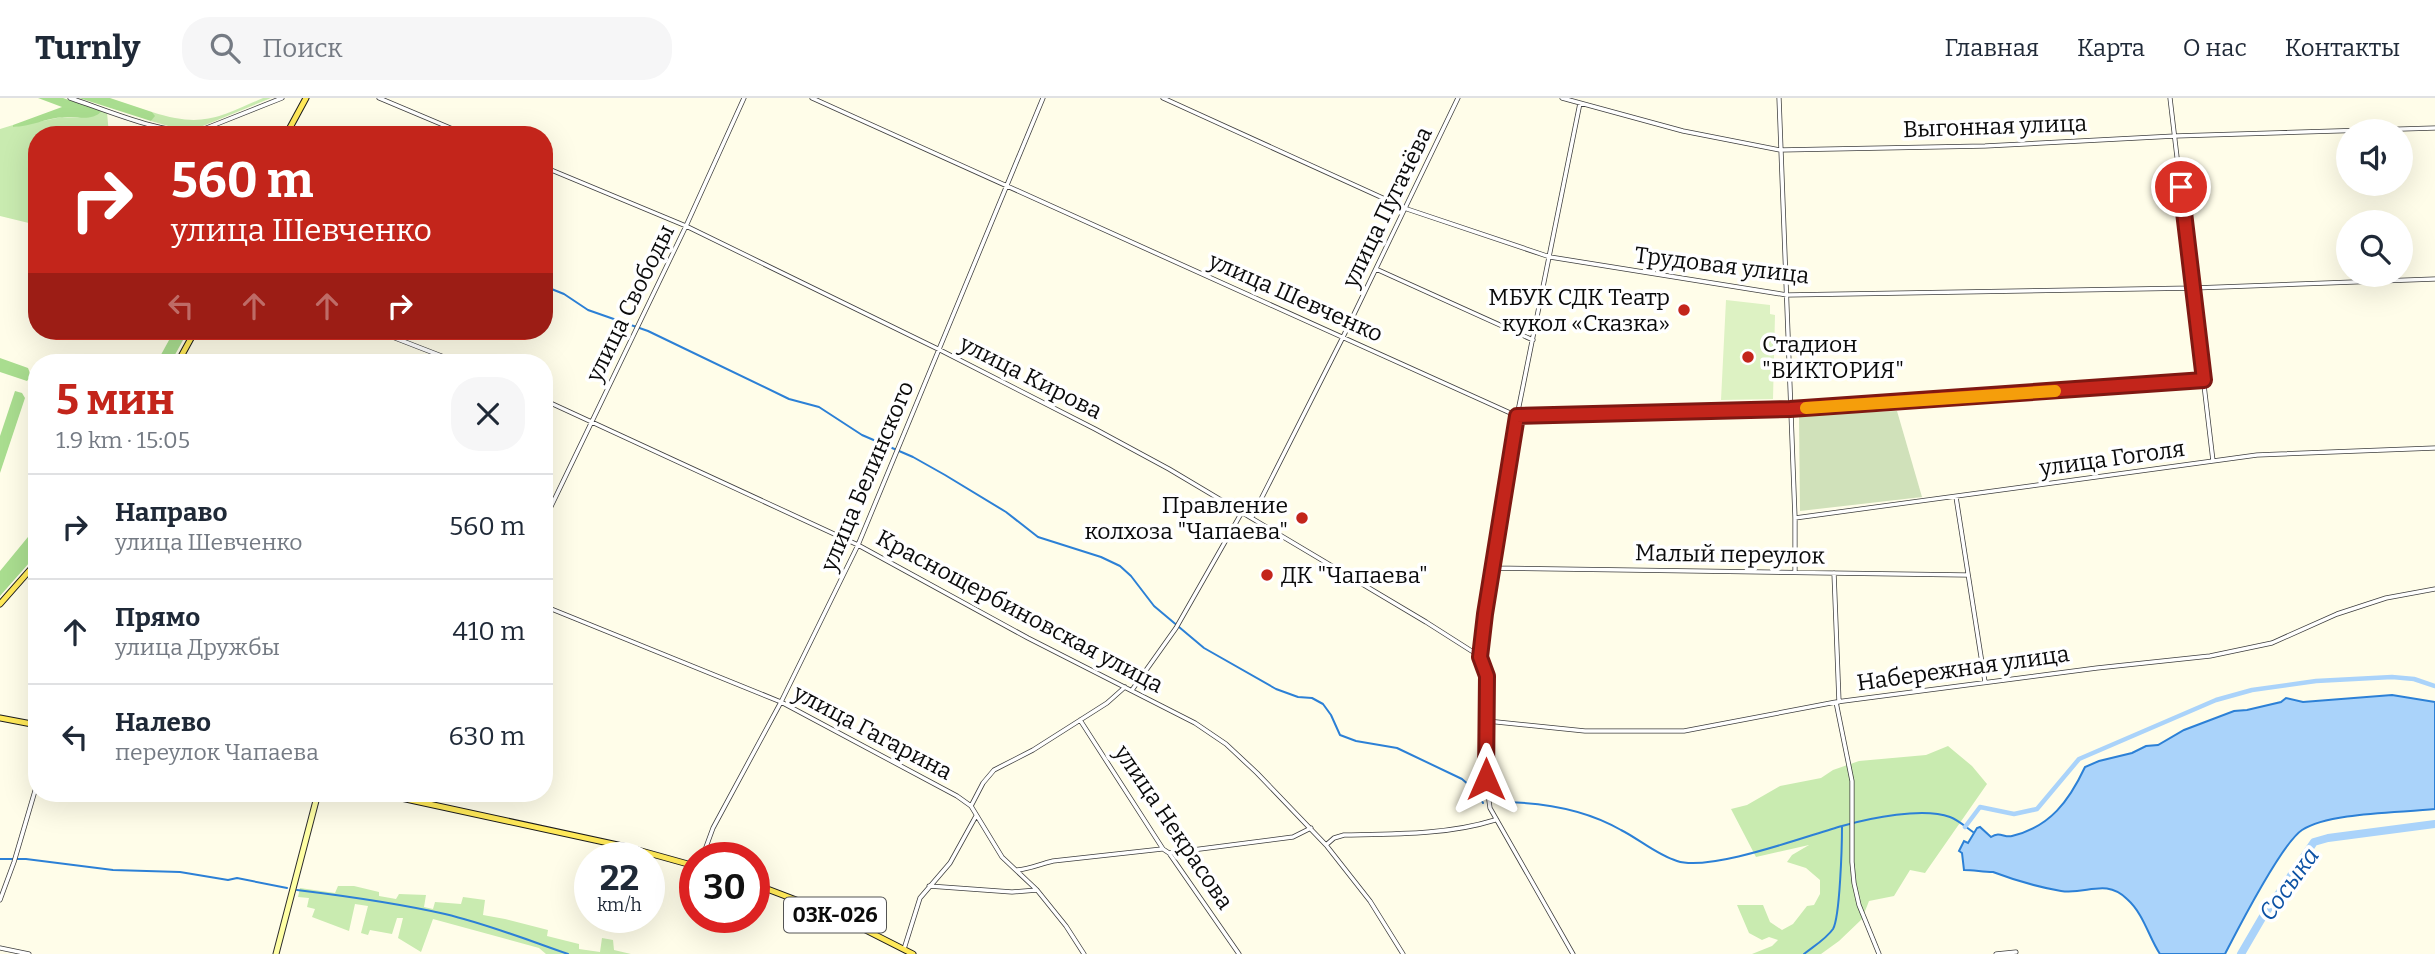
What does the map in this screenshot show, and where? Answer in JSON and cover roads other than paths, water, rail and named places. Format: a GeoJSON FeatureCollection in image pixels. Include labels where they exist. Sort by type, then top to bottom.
{"type":"FeatureCollection","features":[{"type":"Feature","properties":{"kind":"main road"},"geometry":{"type":"LineString","coordinates":[[291,126],[306,98]]}},
{"type":"Feature","properties":{"kind":"main road"},"geometry":{"type":"LineString","coordinates":[[0,604],[28,572]]}},
{"type":"Feature","properties":{"kind":"main road"},"geometry":{"type":"LineString","coordinates":[[0,718],[28,723]]}},
{"type":"Feature","properties":{"kind":"main road"},"geometry":{"type":"LineString","coordinates":[[276,954],[316,802]]}},
{"type":"Feature","properties":{"kind":"main road"},"geometry":{"type":"LineString","coordinates":[[424,802],[627,847],[679,862]]}},
{"type":"Feature","properties":{"kind":"main road","name":"03К-026"},"geometry":{"type":"LineString","coordinates":[[770,890],[838,916],[908,952]]}},
{"type":"Feature","properties":{"kind":"street"},"geometry":{"type":"LineString","coordinates":[[70,98],[158,126]]}},
{"type":"Feature","properties":{"kind":"street"},"geometry":{"type":"LineString","coordinates":[[212,126],[282,98]]}},
{"type":"Feature","properties":{"kind":"street"},"geometry":{"type":"LineString","coordinates":[[379,98],[446,126]]}},
{"type":"Feature","properties":{"kind":"street","name":"улица Свободы"},"geometry":{"type":"LineString","coordinates":[[553,502],[686,226],[744,98]]}},
{"type":"Feature","properties":{"kind":"street","name":"улица Шевченко"},"geometry":{"type":"LineString","coordinates":[[812,98],[1517,416],[1790,409],[2204,380]]}},
{"type":"Feature","properties":{"kind":"street","name":"улица Белинского"},"geometry":{"type":"LineString","coordinates":[[708,842],[781,702],[858,545],[1043,98]]}},
{"type":"Feature","properties":{"kind":"street","name":"Трудовая улица"},"geometry":{"type":"LineString","coordinates":[[1163,98],[1407,209],[1550,257],[1787,295],[2194,288],[2435,279]]}},
{"type":"Feature","properties":{"kind":"street","name":"улица Пугачёва"},"geometry":{"type":"LineString","coordinates":[[1251,518],[1407,209],[1458,98]]}},
{"type":"Feature","properties":{"kind":"street","name":"Выгонная улица"},"geometry":{"type":"LineString","coordinates":[[1562,98],[1683,131],[1780,150],[1985,146],[2175,136],[2435,128]]}},
{"type":"Feature","properties":{"kind":"street"},"geometry":{"type":"LineString","coordinates":[[1779,98],[1795,571]]}},
{"type":"Feature","properties":{"kind":"street"},"geometry":{"type":"LineString","coordinates":[[2170,98],[2213,461]]}},
{"type":"Feature","properties":{"kind":"street"},"geometry":{"type":"LineString","coordinates":[[1573,954],[1495,820],[1488,797],[1487,676],[1480,657],[1517,416],[1580,103]]}},
{"type":"Feature","properties":{"kind":"street","name":"улица Кирова"},"geometry":{"type":"LineString","coordinates":[[553,171],[686,226],[940,350],[1169,469],[1480,657]]}},
{"type":"Feature","properties":{"kind":"street"},"geometry":{"type":"LineString","coordinates":[[1376,269],[1533,340]]}},
{"type":"Feature","properties":{"kind":"street"},"geometry":{"type":"LineString","coordinates":[[400,340],[436,354]]}},
{"type":"Feature","properties":{"kind":"street","name":"Краснощербиновская улица"},"geometry":{"type":"LineString","coordinates":[[553,404],[858,545],[1028,638],[1195,723],[1226,744],[1311,828],[1370,901],[1403,954]]}},
{"type":"Feature","properties":{"kind":"street","name":"улица Гоголя"},"geometry":{"type":"LineString","coordinates":[[1795,518],[2213,461],[2311,452],[2435,448]]}},
{"type":"Feature","properties":{"kind":"street"},"geometry":{"type":"LineString","coordinates":[[1956,497],[1966,575],[1985,682]]}},
{"type":"Feature","properties":{"kind":"street"},"geometry":{"type":"LineString","coordinates":[[1132,690],[1180,622],[1242,512]]}},
{"type":"Feature","properties":{"kind":"street","name":"Малый переулок"},"geometry":{"type":"LineString","coordinates":[[1492,568],[1966,575]]}},
{"type":"Feature","properties":{"kind":"street"},"geometry":{"type":"LineString","coordinates":[[1834,573],[1837,702],[1852,781],[1852,862],[1859,905],[1879,954]]}},
{"type":"Feature","properties":{"kind":"street","name":"Набережная улица"},"geometry":{"type":"LineString","coordinates":[[1487,721],[1585,731],[1669,732],[1714,726],[1837,702],[2210,656],[2272,643],[2337,614],[2386,598],[2435,589]]}},
{"type":"Feature","properties":{"kind":"street","name":"улица Гагарина"},"geometry":{"type":"LineString","coordinates":[[553,610],[781,702],[957,796],[971,806],[1002,857],[1037,890],[1084,954]]}},
{"type":"Feature","properties":{"kind":"street"},"geometry":{"type":"LineString","coordinates":[[971,806],[990,773],[1033,750],[1116,696],[1125,687]]}},
{"type":"Feature","properties":{"kind":"street","name":"улица Некрасова"},"geometry":{"type":"LineString","coordinates":[[1080,720],[1163,849],[1169,853],[1239,954]]}},
{"type":"Feature","properties":{"kind":"street"},"geometry":{"type":"LineString","coordinates":[[0,900],[32,802]]}},
{"type":"Feature","properties":{"kind":"street"},"geometry":{"type":"LineString","coordinates":[[908,952],[920,898],[950,863],[976,816]]}},
{"type":"Feature","properties":{"kind":"street"},"geometry":{"type":"LineString","coordinates":[[1326,845],[1334,838],[1344,835],[1413,833],[1479,825],[1495,820]]}},
{"type":"Feature","properties":{"kind":"street"},"geometry":{"type":"LineString","coordinates":[[1169,853],[1293,837],[1311,828]]}},
{"type":"Feature","properties":{"kind":"street"},"geometry":{"type":"LineString","coordinates":[[1017,870],[1029,870],[1038,864],[1053,861],[1163,849]]}},
{"type":"Feature","properties":{"kind":"street"},"geometry":{"type":"LineString","coordinates":[[1175,863],[1181,851]]}},
{"type":"Feature","properties":{"kind":"street"},"geometry":{"type":"LineString","coordinates":[[929,886],[1012,892],[1037,890]]}},
{"type":"Feature","properties":{"kind":"street"},"geometry":{"type":"LineString","coordinates":[[0,948],[29,954]]}},
{"type":"Feature","properties":{"kind":"street"},"geometry":{"type":"LineString","coordinates":[[1996,954],[2016,952]]}},
{"type":"Feature","properties":{"kind":"water"},"geometry":{"type":"Polygon","coordinates":[[[2392,695],[2435,702],[2435,809],[2347,817],[2314,824],[2302,830],[2293,838],[2272,869],[2225,954],[2160,954],[2133,905],[2111,889],[2061,891],[1993,872],[1964,870],[1962,853],[1959,851],[1964,841],[1968,843],[1977,828],[1980,827],[1991,837],[2012,836],[2037,826],[2057,811],[2085,767],[2099,761],[2132,753],[2146,746],[2158,745],[2184,730],[2234,711],[2281,702],[2286,698],[2303,702],[2392,695]]]}},
{"type":"Feature","properties":{"kind":"waterway"},"geometry":{"type":"LineString","coordinates":[[553,290],[588,310],[648,331],[789,399],[819,407],[862,435],[913,457],[945,475],[1006,512],[1038,537],[1101,557],[1120,566],[1154,606],[1204,648],[1276,689],[1298,697],[1312,698],[1323,704],[1340,735],[1356,741],[1397,748],[1462,779],[1477,792],[1483,803]]}},
{"type":"Feature","properties":{"kind":"waterway"},"geometry":{"type":"LineString","coordinates":[[1965,827],[1980,807],[2014,814],[2037,809],[2079,759],[2216,700],[2252,690],[2316,681],[2392,677],[2414,679],[2435,686]]}},
{"type":"Feature","properties":{"kind":"waterway"},"geometry":{"type":"LineString","coordinates":[[1498,802],[1530,803],[1577,811],[1607,822],[1670,858],[1692,863],[1734,857],[1842,826]]}},
{"type":"Feature","properties":{"kind":"waterway"},"geometry":{"type":"LineString","coordinates":[[1804,954],[1833,929],[1840,880],[1842,826],[1881,817],[1926,813],[1950,817],[1973,832]]}},
{"type":"Feature","properties":{"kind":"waterway","name":"Сосыка"},"geometry":{"type":"LineString","coordinates":[[2241,954],[2314,842],[2435,824]]}},
{"type":"Feature","properties":{"kind":"waterway"},"geometry":{"type":"LineString","coordinates":[[0,859],[26,859],[113,870],[180,872],[228,880],[237,878],[287,888]]}},
{"type":"Feature","properties":{"kind":"waterway"},"geometry":{"type":"LineString","coordinates":[[297,890],[445,914],[492,927],[568,954]]}},
{"type":"Feature","properties":{"kind":"place","name":"МБУК СДК Театр кукол «Сказка»"},"geometry":{"type":"Point","coordinates":[1684,310]}},
{"type":"Feature","properties":{"kind":"place","name":"Стадион \"ВИКТОРИЯ\""},"geometry":{"type":"Point","coordinates":[1748,357]}},
{"type":"Feature","properties":{"kind":"place","name":"Правление колхоза \"Чапаева\""},"geometry":{"type":"Point","coordinates":[1302,518]}},
{"type":"Feature","properties":{"kind":"place","name":"ДК \"Чапаева\""},"geometry":{"type":"Point","coordinates":[1267,575]}}]}
